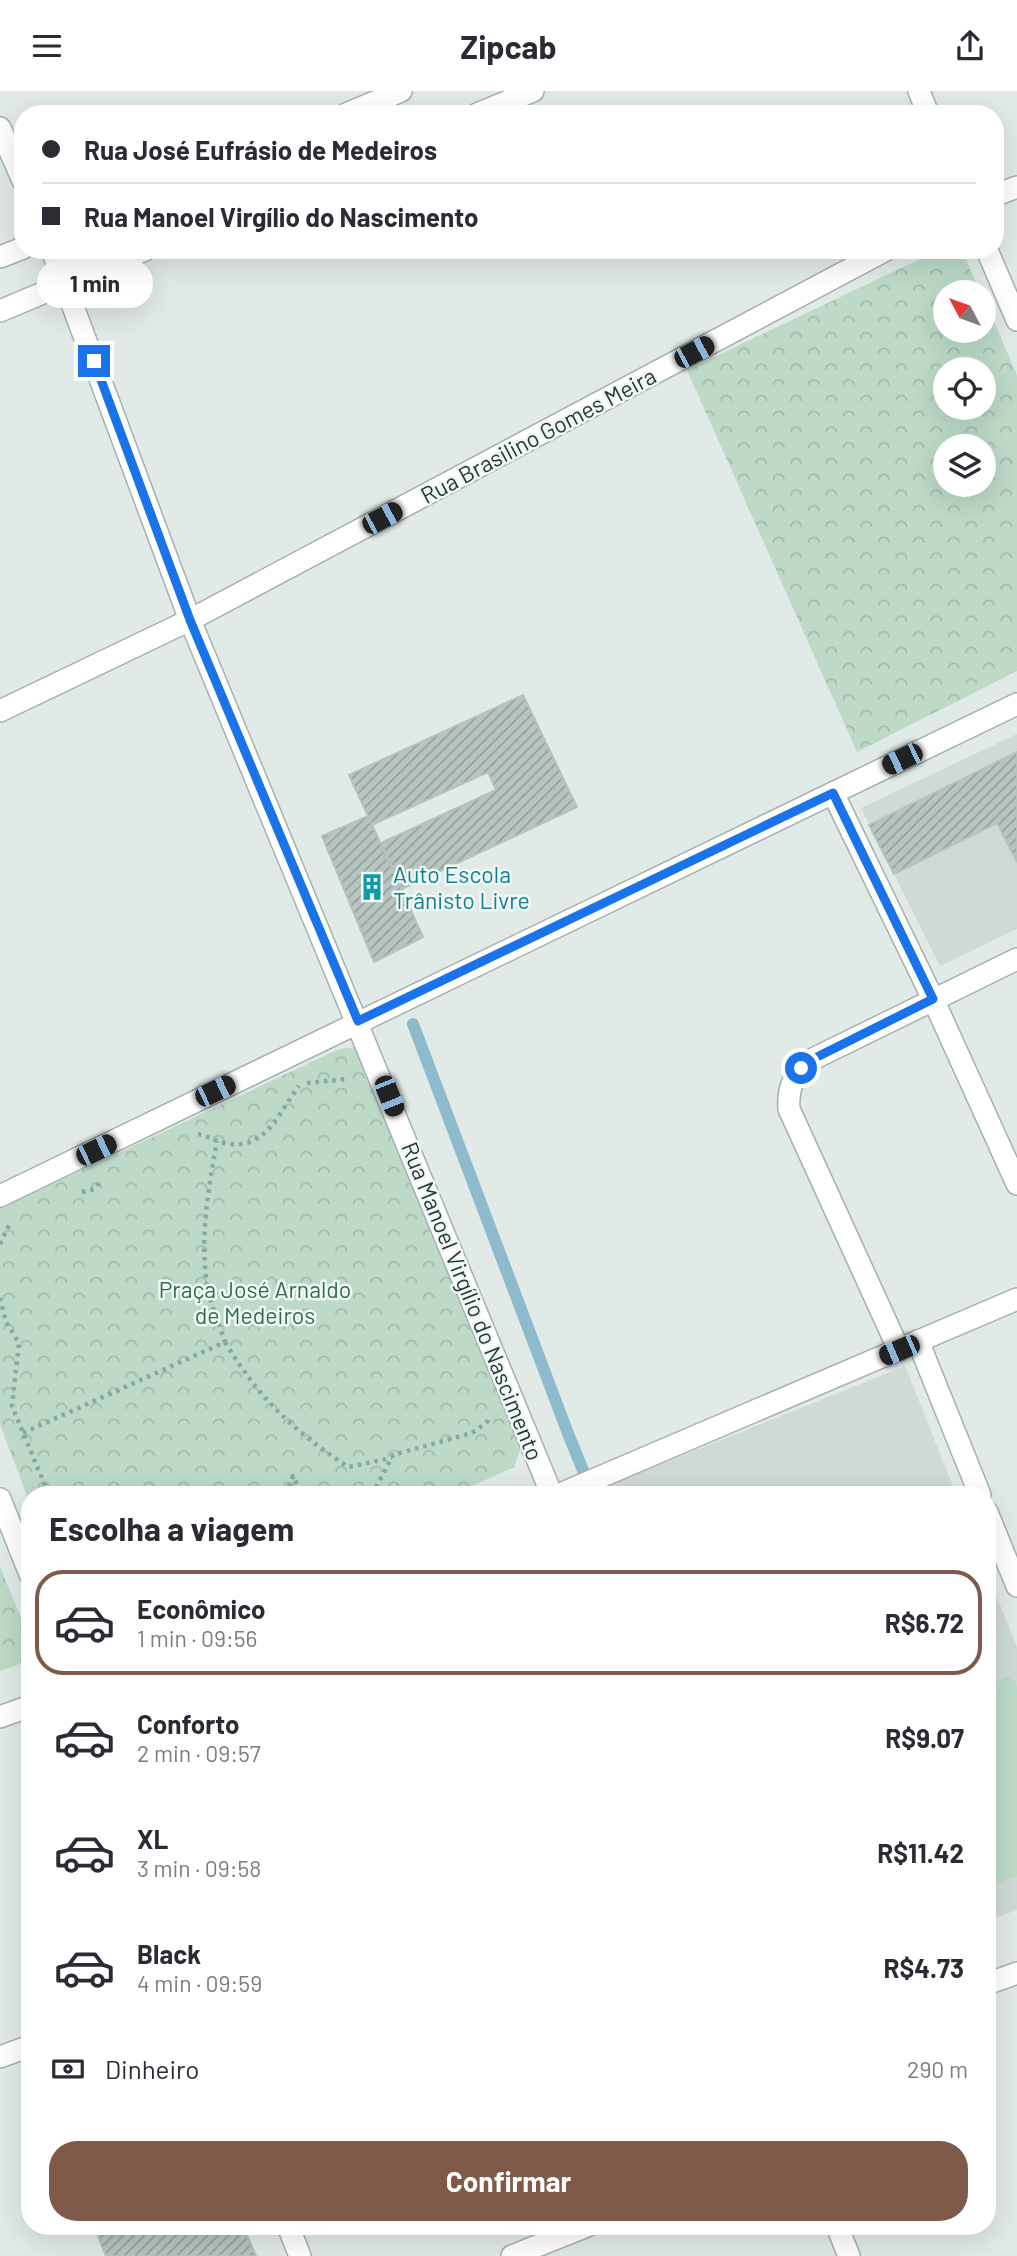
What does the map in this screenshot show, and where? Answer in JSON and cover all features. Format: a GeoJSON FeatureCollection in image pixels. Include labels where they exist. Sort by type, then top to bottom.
{"type":"FeatureCollection","features":[{"type":"Feature","properties":{"kind":"street"},"geometry":{"type":"LineString","coordinates":[[368,105],[401,91]]}},
{"type":"Feature","properties":{"kind":"street"},"geometry":{"type":"LineString","coordinates":[[499,105],[533,91]]}},
{"type":"Feature","properties":{"kind":"street"},"geometry":{"type":"LineString","coordinates":[[0,128],[14,160]]}},
{"type":"Feature","properties":{"kind":"street","name":"Rua Manoel Virgílio do Nascimento"},"geometry":{"type":"LineString","coordinates":[[56,259],[190,620],[551,1486]]}},
{"type":"Feature","properties":{"kind":"street"},"geometry":{"type":"LineString","coordinates":[[0,311],[123,259]]}},
{"type":"Feature","properties":{"kind":"street","name":"Rua Brasilino Gomes Meira"},"geometry":{"type":"LineString","coordinates":[[0,711],[190,620],[869,259]]}},
{"type":"Feature","properties":{"kind":"street"},"geometry":{"type":"LineString","coordinates":[[991,259],[1017,320]]}},
{"type":"Feature","properties":{"kind":"street"},"geometry":{"type":"LineString","coordinates":[[0,1196],[1017,704]]}},
{"type":"Feature","properties":{"kind":"street"},"geometry":{"type":"LineString","coordinates":[[833,793],[933,999],[1017,1184]]}},
{"type":"Feature","properties":{"kind":"street"},"geometry":{"type":"LineString","coordinates":[[976,1486],[789,1109],[788,1095],[792,1081],[801,1068],[815,1058],[1017,959]]}},
{"type":"Feature","properties":{"kind":"street"},"geometry":{"type":"LineString","coordinates":[[576,1486],[1017,1299]]}},
{"type":"Feature","properties":{"kind":"street"},"geometry":{"type":"LineString","coordinates":[[0,1499],[21,1552]]}},
{"type":"Feature","properties":{"kind":"street"},"geometry":{"type":"LineString","coordinates":[[996,1534],[1017,1586]]}},
{"type":"Feature","properties":{"kind":"street"},"geometry":{"type":"LineString","coordinates":[[0,1717],[21,1709]]}},
{"type":"Feature","properties":{"kind":"street"},"geometry":{"type":"LineString","coordinates":[[996,1981],[1017,1973]]}},
{"type":"Feature","properties":{"kind":"street"},"geometry":{"type":"LineString","coordinates":[[0,2057],[21,2049]]}},
{"type":"Feature","properties":{"kind":"street"},"geometry":{"type":"LineString","coordinates":[[292,2235],[300,2256]]}},
{"type":"Feature","properties":{"kind":"street"},"geometry":{"type":"LineString","coordinates":[[512,2256],[564,2235]]}},
{"type":"Feature","properties":{"kind":"street"},"geometry":{"type":"LineString","coordinates":[[841,2235],[849,2256]]}},
{"type":"Feature","properties":{"kind":"path"},"geometry":{"type":"LineString","coordinates":[[187,1136],[199,1133],[217,1141],[246,1144],[261,1137],[279,1117],[300,1084],[338,1078],[351,1079]]}},
{"type":"Feature","properties":{"kind":"path"},"geometry":{"type":"LineString","coordinates":[[217,1141],[205,1212],[204,1247],[208,1293],[225,1342],[244,1374],[265,1400],[307,1439],[348,1467],[392,1458]]}},
{"type":"Feature","properties":{"kind":"path"},"geometry":{"type":"LineString","coordinates":[[74,1190],[83,1192],[96,1189],[102,1178]]}},
{"type":"Feature","properties":{"kind":"path"},"geometry":{"type":"LineString","coordinates":[[0,1244],[8,1226],[17,1216]]}},
{"type":"Feature","properties":{"kind":"path"},"geometry":{"type":"LineString","coordinates":[[0,1298],[6,1322],[19,1343],[12,1406],[45,1486]]}},
{"type":"Feature","properties":{"kind":"path"},"geometry":{"type":"LineString","coordinates":[[23,1433],[225,1342]]}},
{"type":"Feature","properties":{"kind":"path"},"geometry":{"type":"LineString","coordinates":[[377,1486],[393,1455],[472,1433],[487,1422],[489,1415]]}},
{"type":"Feature","properties":{"kind":"path"},"geometry":{"type":"LineString","coordinates":[[289,1486],[293,1476],[298,1486]]}},
{"type":"Feature","properties":{"kind":"shaded area"},"geometry":{"type":"Polygon","coordinates":[[[1017,734],[1017,929],[940,966],[861,808],[1017,734]]]}},
{"type":"Feature","properties":{"kind":"shaded area"},"geometry":{"type":"Polygon","coordinates":[[[905,1366],[953,1486],[607,1486],[905,1366]]]}},
{"type":"Feature","properties":{"kind":"shaded area"},"geometry":{"type":"Polygon","coordinates":[[[996,1594],[1017,1647],[1017,1910],[996,1918],[996,1594]]]}},
{"type":"Feature","properties":{"kind":"green space"},"geometry":{"type":"Polygon","coordinates":[[[920,259],[966,259],[975,280],[933,280],[933,343],[996,343],[996,327],[1017,375],[1017,671],[857,752],[687,370],[920,259]]]}},
{"type":"Feature","properties":{"kind":"green space","name":"Praça José Arnaldo de Medeiros"},"geometry":{"type":"Polygon","coordinates":[[[358,1047],[522,1445],[514,1467],[472,1486],[23,1486],[0,1424],[0,1209],[339,1049],[358,1047]]]}},
{"type":"Feature","properties":{"kind":"green space"},"geometry":{"type":"Polygon","coordinates":[[[0,1567],[21,1618],[21,1662],[0,1671],[0,1567]]]}},
{"type":"Feature","properties":{"kind":"green space"},"geometry":{"type":"Polygon","coordinates":[[[1012,1675],[1017,1687],[1017,1876],[996,1884],[996,1682],[1012,1675]]]}},
{"type":"Feature","properties":{"kind":"building"},"geometry":{"type":"Polygon","coordinates":[[[523,695],[577,807],[402,889],[381,843],[496,790],[488,772],[372,825],[349,775],[523,695]]]}},
{"type":"Feature","properties":{"kind":"building"},"geometry":{"type":"Polygon","coordinates":[[[1017,752],[1017,862],[997,823],[894,874],[869,825],[1017,752]]]}},
{"type":"Feature","properties":{"kind":"building","name":"Auto Escola Trânisto Livre"},"geometry":{"type":"Polygon","coordinates":[[[368,816],[423,937],[374,962],[322,836],[368,816]]]}},
{"type":"Feature","properties":{"kind":"building"},"geometry":{"type":"Polygon","coordinates":[[[98,2235],[247,2235],[256,2256],[106,2256],[98,2235]]]}},
{"type":"Feature","properties":{"kind":"waterway"},"geometry":{"type":"LineString","coordinates":[[413,1024],[589,1486]]}},
{"type":"Feature","properties":{"kind":"place","name":"Auto Escola Trânisto Livre"},"geometry":{"type":"Point","coordinates":[372,887]}},
{"type":"Feature","properties":{"kind":"route"},"geometry":{"type":"LineString","coordinates":[[94,361],[190,620],[358,1021],[833,793],[933,999],[815,1058],[801,1068]]}}]}
